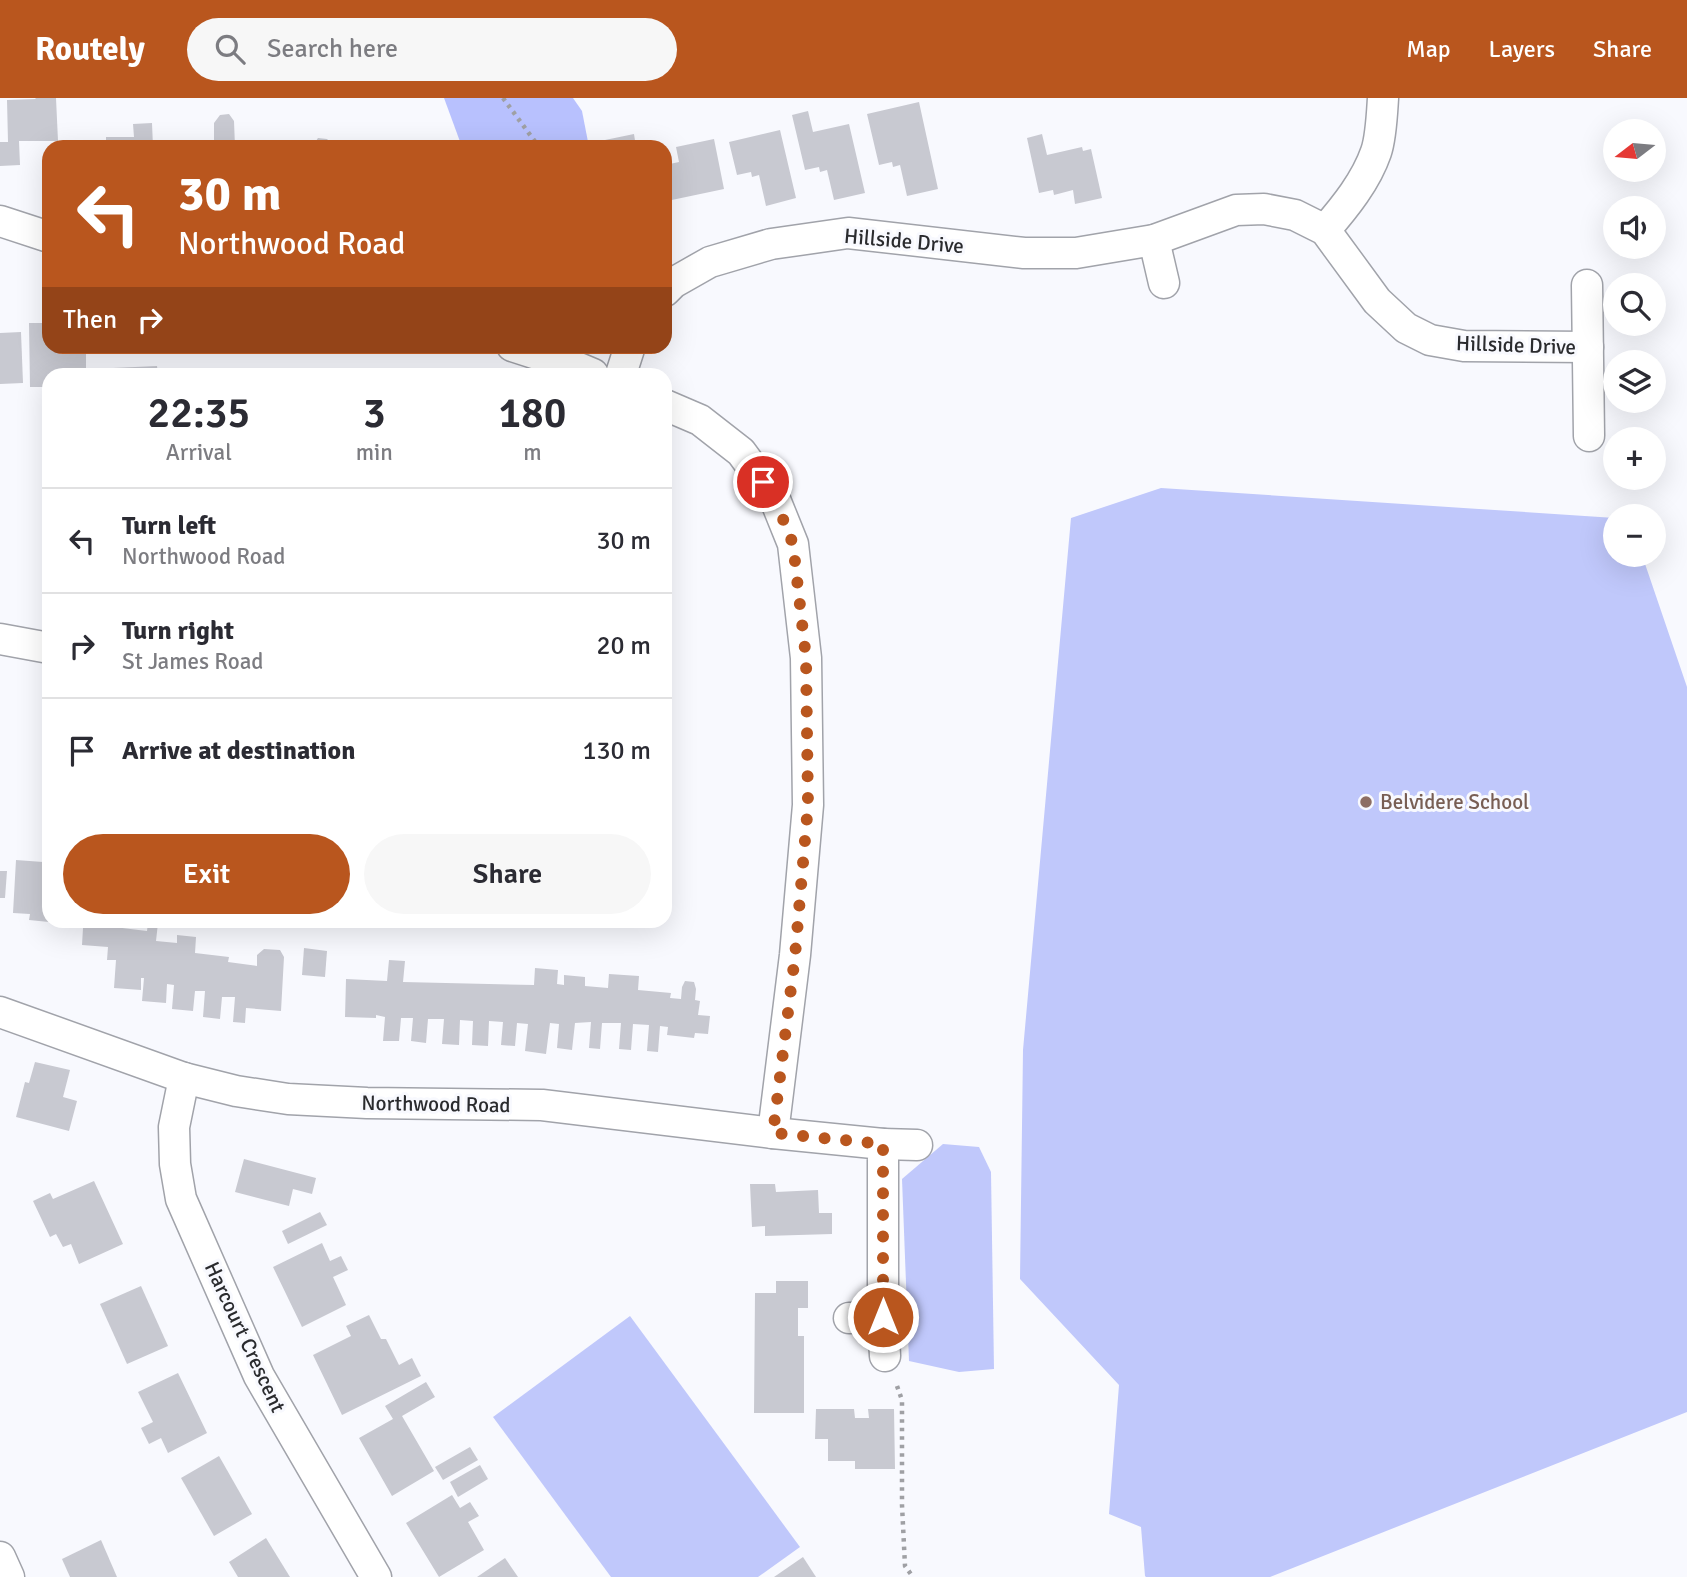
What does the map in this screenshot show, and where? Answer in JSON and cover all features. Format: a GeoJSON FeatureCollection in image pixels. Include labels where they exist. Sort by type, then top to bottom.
{"type":"FeatureCollection","features":[{"type":"Feature","properties":{"kind":"street"},"geometry":{"type":"LineString","coordinates":[[1325,230],[1347,204],[1377,151],[1383,98]]}},
{"type":"Feature","properties":{"kind":"street","name":"Hillside Drive"},"geometry":{"type":"LineString","coordinates":[[672,284],[710,262],[771,244],[848,233],[1024,253],[1076,253],[1154,240],[1236,210],[1264,209],[1295,215],[1325,230],[1377,301],[1406,328],[1430,340],[1464,346],[1588,347]]}},
{"type":"Feature","properties":{"kind":"street"},"geometry":{"type":"LineString","coordinates":[[0,221],[42,235]]}},
{"type":"Feature","properties":{"kind":"street"},"geometry":{"type":"LineString","coordinates":[[1154,240],[1164,283]]}},
{"type":"Feature","properties":{"kind":"street","name":"Hillside Drive"},"geometry":{"type":"LineString","coordinates":[[1587,285],[1589,436]]}},
{"type":"Feature","properties":{"kind":"street"},"geometry":{"type":"LineString","coordinates":[[537,354],[579,368]]}},
{"type":"Feature","properties":{"kind":"street"},"geometry":{"type":"LineString","coordinates":[[672,408],[700,420],[741,452],[774,497],[793,544],[806,658],[808,805],[795,956],[773,1133]]}},
{"type":"Feature","properties":{"kind":"street"},"geometry":{"type":"LineString","coordinates":[[0,639],[42,647]]}},
{"type":"Feature","properties":{"kind":"street","name":"Northwood Road"},"geometry":{"type":"LineString","coordinates":[[0,1012],[184,1078],[236,1091],[288,1099],[368,1103],[542,1105],[773,1133],[916,1145]]}},
{"type":"Feature","properties":{"kind":"street","name":"Harcourt Crescent"},"geometry":{"type":"LineString","coordinates":[[184,1078],[174,1127],[175,1164],[181,1199],[259,1376],[376,1577]]}},
{"type":"Feature","properties":{"kind":"street"},"geometry":{"type":"LineString","coordinates":[[883,1144],[885,1356]]}},
{"type":"Feature","properties":{"kind":"street"},"geometry":{"type":"LineString","coordinates":[[849,1318],[883,1317]]}},
{"type":"Feature","properties":{"kind":"street"},"geometry":{"type":"LineString","coordinates":[[0,1557],[9,1577]]}},
{"type":"Feature","properties":{"kind":"path"},"geometry":{"type":"LineString","coordinates":[[503,98],[534,140]]}},
{"type":"Feature","properties":{"kind":"path"},"geometry":{"type":"LineString","coordinates":[[885,1356],[902,1400],[905,1566],[913,1577]]}},
{"type":"Feature","properties":{"kind":"shaded area"},"geometry":{"type":"Polygon","coordinates":[[[444,98],[573,98],[582,111],[588,140],[459,140],[444,98]]]}},
{"type":"Feature","properties":{"kind":"shaded area","name":"Belvidere School"},"geometry":{"type":"Polygon","coordinates":[[[1161,488],[1603,517],[1603,567],[1646,567],[1687,687],[1687,1412],[1270,1577],[1145,1576],[1141,1527],[1109,1514],[1119,1385],[1020,1279],[1023,1050],[1071,518],[1161,488]]]}},
{"type":"Feature","properties":{"kind":"shaded area"},"geometry":{"type":"Polygon","coordinates":[[[943,1144],[979,1147],[991,1172],[994,1369],[959,1372],[909,1361],[902,1179],[943,1144]]]}},
{"type":"Feature","properties":{"kind":"shaded area"},"geometry":{"type":"Polygon","coordinates":[[[630,1316],[800,1547],[758,1577],[611,1577],[493,1417],[630,1316]]]}},
{"type":"Feature","properties":{"kind":"building"},"geometry":{"type":"Polygon","coordinates":[[[56,98],[58,140],[19,141],[20,165],[0,166],[0,142],[8,142],[7,100],[56,98]]]}},
{"type":"Feature","properties":{"kind":"building"},"geometry":{"type":"Polygon","coordinates":[[[919,102],[938,189],[907,196],[900,165],[893,167],[892,162],[879,165],[867,114],[919,102]]]}},
{"type":"Feature","properties":{"kind":"building"},"geometry":{"type":"Polygon","coordinates":[[[808,111],[813,132],[849,124],[865,193],[834,200],[827,170],[820,172],[819,167],[805,170],[792,115],[808,111]]]}},
{"type":"Feature","properties":{"kind":"building"},"geometry":{"type":"Polygon","coordinates":[[[229,114],[234,121],[235,140],[214,140],[214,123],[220,115],[229,114]]]}},
{"type":"Feature","properties":{"kind":"building"},"geometry":{"type":"Polygon","coordinates":[[[152,123],[153,140],[106,140],[106,137],[134,137],[133,124],[152,123]]]}},
{"type":"Feature","properties":{"kind":"building"},"geometry":{"type":"Polygon","coordinates":[[[780,130],[796,198],[766,206],[759,175],[752,177],[751,172],[737,175],[729,142],[780,130]]]}},
{"type":"Feature","properties":{"kind":"building"},"geometry":{"type":"Polygon","coordinates":[[[634,134],[635,140],[605,140],[634,134]]]}},
{"type":"Feature","properties":{"kind":"building"},"geometry":{"type":"Polygon","coordinates":[[[1042,134],[1047,155],[1082,147],[1083,151],[1091,149],[1102,198],[1075,204],[1073,190],[1054,195],[1053,190],[1039,193],[1027,138],[1042,134]]]}},
{"type":"Feature","properties":{"kind":"building"},"geometry":{"type":"Polygon","coordinates":[[[714,139],[724,189],[672,200],[672,164],[679,162],[676,147],[714,139]]]}},
{"type":"Feature","properties":{"kind":"building"},"geometry":{"type":"Polygon","coordinates":[[[29,323],[42,323],[42,354],[86,354],[86,368],[42,368],[42,387],[30,387],[29,323]]]}},
{"type":"Feature","properties":{"kind":"building"},"geometry":{"type":"Polygon","coordinates":[[[21,332],[23,383],[0,384],[0,333],[21,332]]]}},
{"type":"Feature","properties":{"kind":"building"},"geometry":{"type":"Polygon","coordinates":[[[157,366],[157,368],[113,368],[157,366]]]}},
{"type":"Feature","properties":{"kind":"building"},"geometry":{"type":"Polygon","coordinates":[[[16,860],[42,862],[42,921],[29,920],[30,914],[13,913],[16,860]]]}},
{"type":"Feature","properties":{"kind":"building"},"geometry":{"type":"Polygon","coordinates":[[[0,871],[7,871],[5,898],[0,898],[0,871]]]}},
{"type":"Feature","properties":{"kind":"building"},"geometry":{"type":"Polygon","coordinates":[[[83,928],[147,931],[147,928],[157,928],[156,941],[177,943],[177,935],[196,937],[195,953],[229,957],[228,962],[257,966],[257,955],[264,949],[280,950],[284,957],[281,1011],[246,1008],[245,1023],[233,1022],[235,997],[222,997],[220,1019],[203,1017],[205,991],[195,991],[193,1011],[172,1009],[174,985],[167,984],[166,1003],[142,1001],[144,978],[141,978],[141,990],[114,988],[116,960],[107,960],[108,947],[82,945],[83,928]]]}},
{"type":"Feature","properties":{"kind":"building"},"geometry":{"type":"Polygon","coordinates":[[[304,948],[327,951],[325,977],[302,975],[304,948]]]}},
{"type":"Feature","properties":{"kind":"building"},"geometry":{"type":"Polygon","coordinates":[[[389,960],[405,961],[403,982],[534,985],[535,968],[558,970],[557,984],[564,985],[564,975],[585,977],[585,986],[608,988],[609,974],[639,976],[638,990],[671,993],[670,998],[681,999],[685,981],[694,982],[695,1000],[700,1001],[698,1015],[710,1016],[708,1034],[695,1033],[694,1038],[667,1035],[668,1027],[660,1026],[658,1052],[647,1051],[649,1025],[633,1024],[631,1050],[619,1049],[621,1023],[602,1023],[600,1049],[589,1048],[591,1022],[575,1023],[572,1050],[557,1048],[559,1024],[550,1023],[546,1054],[525,1051],[528,1024],[517,1023],[515,1046],[501,1045],[503,1022],[489,1021],[488,1046],[472,1045],[473,1021],[460,1020],[459,1045],[442,1044],[444,1019],[428,1019],[426,1043],[411,1041],[413,1018],[401,1018],[399,1041],[383,1041],[385,1017],[345,1017],[346,979],[387,981],[389,960]]]}},
{"type":"Feature","properties":{"kind":"building"},"geometry":{"type":"Polygon","coordinates":[[[35,1062],[70,1070],[63,1097],[77,1101],[69,1131],[16,1117],[25,1082],[29,1083],[35,1062]]]}},
{"type":"Feature","properties":{"kind":"building"},"geometry":{"type":"Polygon","coordinates":[[[244,1159],[316,1178],[312,1194],[293,1189],[289,1206],[235,1192],[244,1159]]]}},
{"type":"Feature","properties":{"kind":"building"},"geometry":{"type":"Polygon","coordinates":[[[94,1181],[123,1244],[79,1264],[71,1244],[63,1247],[56,1234],[50,1237],[33,1201],[50,1193],[53,1199],[94,1181]]]}},
{"type":"Feature","properties":{"kind":"building"},"geometry":{"type":"Polygon","coordinates":[[[750,1184],[775,1184],[776,1192],[818,1190],[819,1213],[832,1213],[832,1234],[765,1236],[765,1226],[752,1227],[750,1184]]]}},
{"type":"Feature","properties":{"kind":"building"},"geometry":{"type":"Polygon","coordinates":[[[320,1212],[327,1225],[288,1244],[282,1231],[320,1212]]]}},
{"type":"Feature","properties":{"kind":"building"},"geometry":{"type":"Polygon","coordinates":[[[322,1243],[330,1261],[341,1256],[348,1270],[333,1277],[346,1305],[302,1327],[273,1267],[322,1243]]]}},
{"type":"Feature","properties":{"kind":"building"},"geometry":{"type":"Polygon","coordinates":[[[776,1281],[808,1281],[808,1308],[798,1308],[798,1336],[804,1336],[804,1413],[754,1413],[755,1293],[776,1293],[776,1281]]]}},
{"type":"Feature","properties":{"kind":"building"},"geometry":{"type":"Polygon","coordinates":[[[141,1286],[168,1346],[127,1364],[100,1304],[141,1286]]]}},
{"type":"Feature","properties":{"kind":"building"},"geometry":{"type":"Polygon","coordinates":[[[369,1315],[381,1339],[386,1339],[399,1365],[412,1358],[421,1376],[342,1415],[313,1355],[351,1336],[346,1326],[369,1315]]]}},
{"type":"Feature","properties":{"kind":"building"},"geometry":{"type":"Polygon","coordinates":[[[178,1373],[207,1433],[168,1453],[161,1438],[149,1444],[141,1428],[153,1422],[138,1392],[178,1373]]]}},
{"type":"Feature","properties":{"kind":"building"},"geometry":{"type":"Polygon","coordinates":[[[426,1382],[435,1397],[402,1416],[434,1471],[392,1496],[359,1438],[393,1419],[385,1406],[426,1382]]]}},
{"type":"Feature","properties":{"kind":"building"},"geometry":{"type":"Polygon","coordinates":[[[816,1409],[854,1409],[855,1418],[869,1418],[868,1409],[894,1409],[895,1469],[855,1469],[855,1461],[828,1461],[828,1439],[815,1439],[816,1409]]]}},
{"type":"Feature","properties":{"kind":"building"},"geometry":{"type":"Polygon","coordinates":[[[470,1447],[478,1460],[443,1480],[435,1467],[470,1447]]]}},
{"type":"Feature","properties":{"kind":"building"},"geometry":{"type":"Polygon","coordinates":[[[219,1456],[252,1514],[214,1536],[181,1478],[219,1456]]]}},
{"type":"Feature","properties":{"kind":"building"},"geometry":{"type":"Polygon","coordinates":[[[480,1465],[488,1479],[458,1497],[450,1482],[480,1465]]]}},
{"type":"Feature","properties":{"kind":"building"},"geometry":{"type":"Polygon","coordinates":[[[452,1495],[460,1508],[470,1502],[479,1516],[468,1522],[484,1550],[439,1577],[406,1523],[452,1495]]]}},
{"type":"Feature","properties":{"kind":"building"},"geometry":{"type":"Polygon","coordinates":[[[266,1538],[290,1577],[238,1577],[229,1562],[266,1538]]]}},
{"type":"Feature","properties":{"kind":"building"},"geometry":{"type":"Polygon","coordinates":[[[101,1540],[117,1577],[70,1577],[62,1559],[101,1540]]]}},
{"type":"Feature","properties":{"kind":"building"},"geometry":{"type":"Polygon","coordinates":[[[803,1557],[816,1577],[774,1577],[803,1557]]]}},
{"type":"Feature","properties":{"kind":"building"},"geometry":{"type":"Polygon","coordinates":[[[505,1558],[518,1577],[477,1577],[505,1558]]]}},
{"type":"Feature","properties":{"kind":"place","name":"Belvidere School"},"geometry":{"type":"Point","coordinates":[1366,802]}},
{"type":"Feature","properties":{"kind":"route"},"geometry":{"type":"LineString","coordinates":[[763,482],[774,497],[793,544],[806,658],[808,805],[795,956],[773,1133],[883,1144],[883,1317]]}}]}
